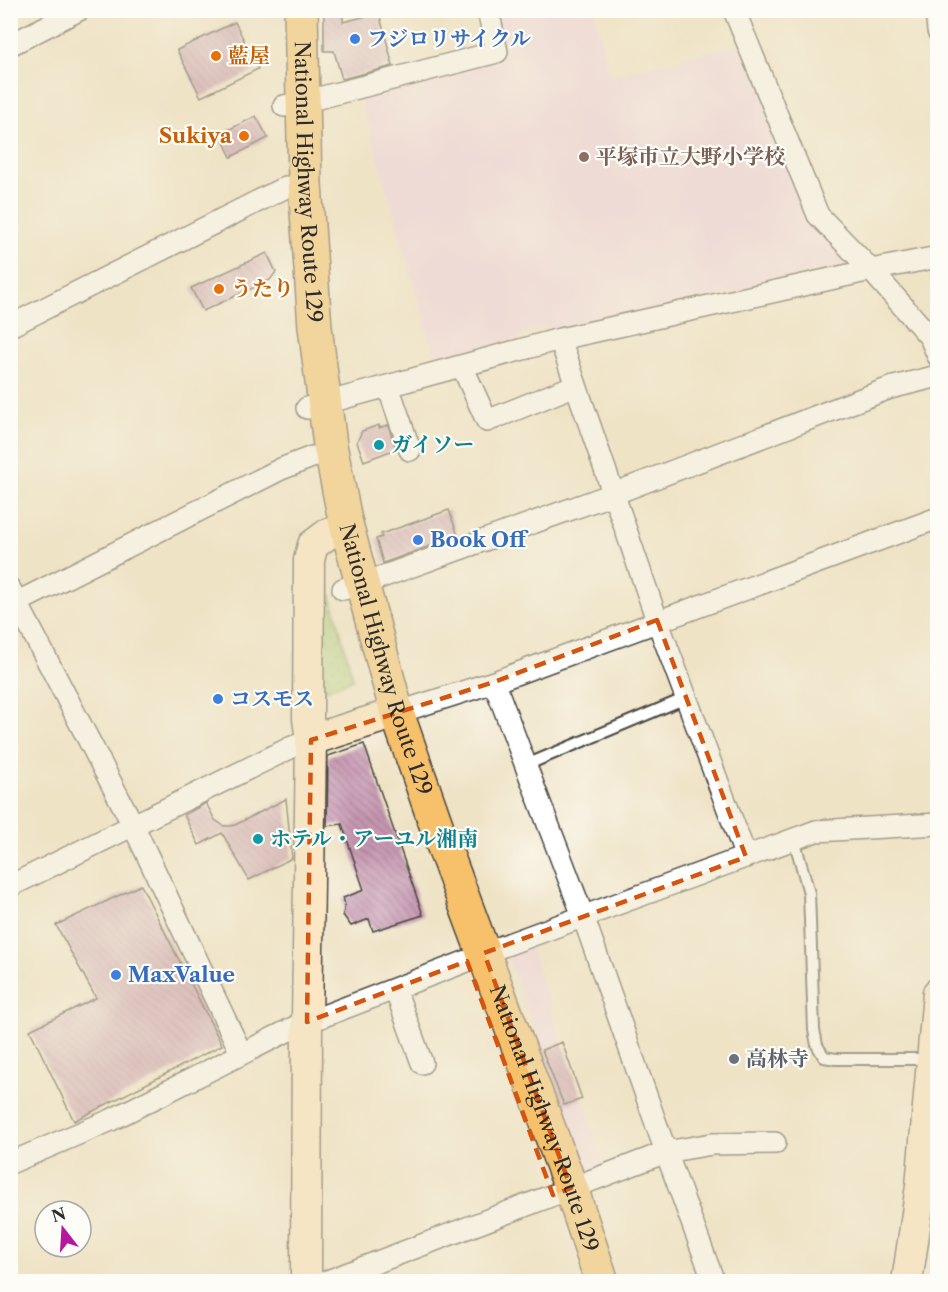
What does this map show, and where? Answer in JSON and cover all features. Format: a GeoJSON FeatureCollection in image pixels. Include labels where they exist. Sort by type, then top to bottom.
{"type":"FeatureCollection","features":[{"type":"Feature","properties":{"kind":"highway","name":"National Highway Route 129"},"geometry":{"type":"LineString","coordinates":[[282,10],[305,183],[315,327],[316,406],[312,457],[329,532],[353,586]]}},
{"type":"Feature","properties":{"kind":"highway","name":"National Highway Route 129"},"geometry":{"type":"LineString","coordinates":[[301,10],[285,187],[316,406],[330,445],[343,510],[353,586],[425,847],[475,957],[562,1191],[602,1281]]}},
{"type":"Feature","properties":{"kind":"highway","name":"National Highway Route 129"},"geometry":{"type":"LineString","coordinates":[[562,1191],[581,1281]]}},
{"type":"Feature","properties":{"kind":"street"},"geometry":{"type":"LineString","coordinates":[[10,45],[78,10]]}},
{"type":"Feature","properties":{"kind":"street"},"geometry":{"type":"LineString","coordinates":[[293,104],[497,52],[488,10]]}},
{"type":"Feature","properties":{"kind":"street"},"geometry":{"type":"LineString","coordinates":[[734,10],[818,215],[871,270],[930,337],[938,356]]}},
{"type":"Feature","properties":{"kind":"street"},"geometry":{"type":"LineString","coordinates":[[936,10],[938,31]]}},
{"type":"Feature","properties":{"kind":"street"},"geometry":{"type":"LineString","coordinates":[[10,326],[285,187]]}},
{"type":"Feature","properties":{"kind":"street"},"geometry":{"type":"LineString","coordinates":[[316,406],[560,339],[871,270],[938,258]]}},
{"type":"Feature","properties":{"kind":"street"},"geometry":{"type":"LineString","coordinates":[[560,339],[657,620],[746,857]]}},
{"type":"Feature","properties":{"kind":"street"},"geometry":{"type":"LineString","coordinates":[[462,366],[487,422],[576,385]]}},
{"type":"Feature","properties":{"kind":"street"},"geometry":{"type":"LineString","coordinates":[[353,586],[613,494],[890,388],[938,376]]}},
{"type":"Feature","properties":{"kind":"street"},"geometry":{"type":"LineString","coordinates":[[388,386],[410,450]]}},
{"type":"Feature","properties":{"kind":"street"},"geometry":{"type":"LineString","coordinates":[[242,1053],[133,825],[13,599],[312,457]]}},
{"type":"Feature","properties":{"kind":"street"},"geometry":{"type":"LineString","coordinates":[[10,886],[292,747],[494,682],[938,518]]}},
{"type":"Feature","properties":{"kind":"street"},"geometry":{"type":"LineString","coordinates":[[306,1281],[311,740],[308,719],[309,560],[313,545],[329,532]]}},
{"type":"Feature","properties":{"kind":"street"},"geometry":{"type":"LineString","coordinates":[[494,682],[583,916],[714,1281]]}},
{"type":"Feature","properties":{"kind":"street"},"geometry":{"type":"LineString","coordinates":[[10,1163],[111,1120],[307,1022],[583,916],[816,831],[938,824]]}},
{"type":"Feature","properties":{"kind":"street"},"geometry":{"type":"LineString","coordinates":[[395,988],[422,1063]]}},
{"type":"Feature","properties":{"kind":"street"},"geometry":{"type":"LineString","coordinates":[[907,1281],[929,1186],[931,1059],[938,993]]}},
{"type":"Feature","properties":{"kind":"street"},"geometry":{"type":"LineString","coordinates":[[324,1281],[666,1152],[712,1144],[775,1143]]}},
{"type":"Feature","properties":{"kind":"lane"},"geometry":{"type":"LineString","coordinates":[[526,765],[686,698]]}},
{"type":"Feature","properties":{"kind":"lane"},"geometry":{"type":"LineString","coordinates":[[794,839],[809,893],[814,1030],[817,1045],[824,1057],[931,1059]]}},
{"type":"Feature","properties":{"kind":"highlighted area"},"geometry":{"type":"Polygon","coordinates":[[[657,620],[746,857],[484,953],[571,1188],[553,1195],[467,961],[307,1022],[311,740],[494,682],[657,620]]]}},
{"type":"Feature","properties":{"kind":"shaded area","name":"平塚市立大野小学校"},"geometry":{"type":"Polygon","coordinates":[[[491,11],[590,11],[595,13],[611,76],[747,42],[815,223],[850,257],[848,265],[553,333],[544,328],[523,333],[517,343],[437,365],[359,92],[501,56],[491,11]]]}},
{"type":"Feature","properties":{"kind":"shaded area"},"geometry":{"type":"Polygon","coordinates":[[[530,946],[567,1057],[548,1064],[506,955],[530,946]]]}},
{"type":"Feature","properties":{"kind":"shaded area"},"geometry":{"type":"Polygon","coordinates":[[[570,1063],[606,1168],[587,1174],[549,1068],[570,1063]]]}},
{"type":"Feature","properties":{"kind":"green space"},"geometry":{"type":"Polygon","coordinates":[[[323,565],[353,679],[314,695],[323,565]]]}},
{"type":"Feature","properties":{"kind":"building","name":"フジロリサイクル"},"geometry":{"type":"Polygon","coordinates":[[[324,10],[343,10],[343,22],[379,13],[393,66],[342,79],[334,51],[324,51],[324,10]]]}},
{"type":"Feature","properties":{"kind":"building","name":"藍屋"},"geometry":{"type":"Polygon","coordinates":[[[235,22],[258,69],[201,97],[177,50],[235,22]]]}},
{"type":"Feature","properties":{"kind":"building","name":"Sukiya"},"geometry":{"type":"Polygon","coordinates":[[[256,116],[268,138],[231,157],[220,134],[256,116]]]}},
{"type":"Feature","properties":{"kind":"building"},"geometry":{"type":"Polygon","coordinates":[[[267,253],[276,272],[270,280],[203,311],[191,288],[267,253]]]}},
{"type":"Feature","properties":{"kind":"building","name":"ガイソー"},"geometry":{"type":"Polygon","coordinates":[[[379,425],[379,428],[388,425],[396,449],[364,461],[357,442],[362,431],[379,425]]]}},
{"type":"Feature","properties":{"kind":"building","name":"Book Off"},"geometry":{"type":"Polygon","coordinates":[[[449,510],[458,536],[383,563],[376,539],[382,537],[381,534],[449,510]]]}},
{"type":"Feature","properties":{"kind":"building"},"geometry":{"type":"Polygon","coordinates":[[[364,744],[423,915],[373,931],[369,919],[351,926],[343,915],[345,905],[343,898],[364,890],[342,824],[327,826],[328,756],[364,744]]]}},
{"type":"Feature","properties":{"kind":"building","name":"ホテル・アーユル湘南"},"geometry":{"type":"Polygon","coordinates":[[[286,799],[292,858],[249,880],[222,833],[199,845],[184,815],[206,803],[215,820],[224,826],[230,826],[286,799]]]}},
{"type":"Feature","properties":{"kind":"building"},"geometry":{"type":"Polygon","coordinates":[[[141,885],[222,1045],[74,1121],[30,1030],[96,998],[56,925],[141,885]]]}},
{"type":"Feature","properties":{"kind":"building"},"geometry":{"type":"Polygon","coordinates":[[[562,1042],[582,1099],[564,1105],[542,1050],[562,1042]]]}},
{"type":"Feature","properties":{"kind":"place","name":"フジロリサイクル"},"geometry":{"type":"Point","coordinates":[355,39]}},
{"type":"Feature","properties":{"kind":"place","name":"藍屋"},"geometry":{"type":"Point","coordinates":[216,56]}},
{"type":"Feature","properties":{"kind":"place","name":"Sukiya"},"geometry":{"type":"Point","coordinates":[244,136]}},
{"type":"Feature","properties":{"kind":"place","name":"平塚市立大野小学校"},"geometry":{"type":"Point","coordinates":[584,157]}},
{"type":"Feature","properties":{"kind":"place","name":"うたり"},"geometry":{"type":"Point","coordinates":[219,289]}},
{"type":"Feature","properties":{"kind":"place","name":"ガイソー"},"geometry":{"type":"Point","coordinates":[379,445]}},
{"type":"Feature","properties":{"kind":"place","name":"Book Off"},"geometry":{"type":"Point","coordinates":[418,540]}},
{"type":"Feature","properties":{"kind":"place","name":"コスモス"},"geometry":{"type":"Point","coordinates":[218,699]}},
{"type":"Feature","properties":{"kind":"place","name":"ホテル・アーユル湘南"},"geometry":{"type":"Point","coordinates":[258,839]}},
{"type":"Feature","properties":{"kind":"place","name":"MaxValue"},"geometry":{"type":"Point","coordinates":[116,975]}},
{"type":"Feature","properties":{"kind":"place","name":"高林寺"},"geometry":{"type":"Point","coordinates":[734,1059]}}]}
